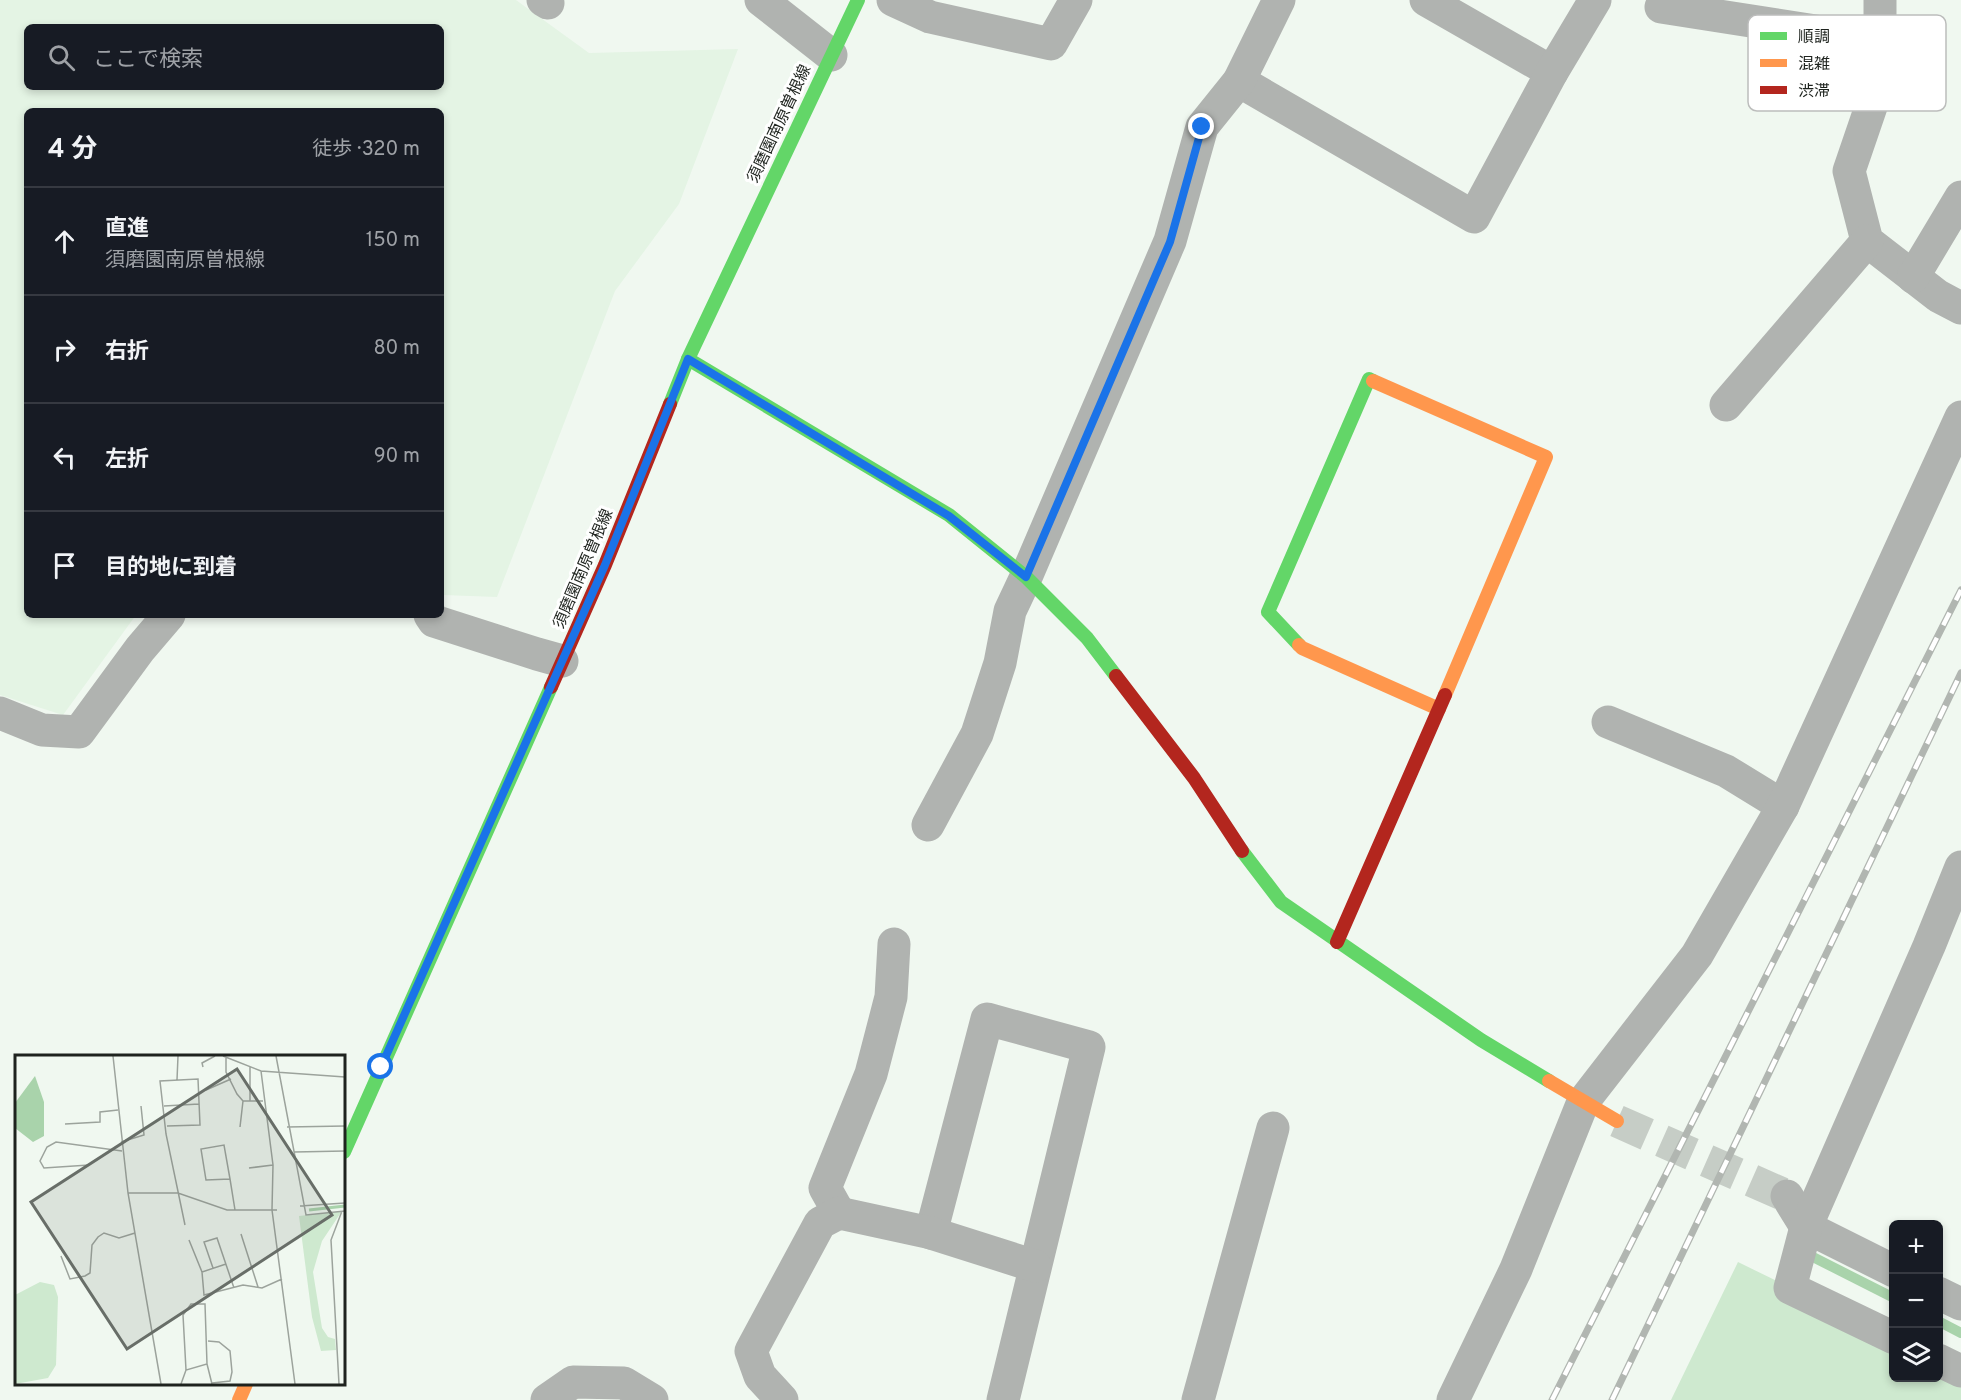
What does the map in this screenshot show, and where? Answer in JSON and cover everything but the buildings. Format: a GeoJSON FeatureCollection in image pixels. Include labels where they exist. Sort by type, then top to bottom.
{"type":"FeatureCollection","features":[{"type":"Feature","properties":{"kind":"street"},"geometry":{"type":"LineString","coordinates":[[761,0],[831,55]]}},
{"type":"Feature","properties":{"kind":"street","name":"須磨園南原曽根線"},"geometry":{"type":"LineString","coordinates":[[345,1150],[605,565],[688,359],[858,0]]}},
{"type":"Feature","properties":{"kind":"street"},"geometry":{"type":"LineString","coordinates":[[893,0],[930,17],[1051,44],[1076,0]]}},
{"type":"Feature","properties":{"kind":"street"},"geometry":{"type":"LineString","coordinates":[[928,825],[977,734],[1000,663],[1010,611],[1170,242],[1202,127],[1239,81],[1279,0]]}},
{"type":"Feature","properties":{"kind":"street"},"geometry":{"type":"LineString","coordinates":[[1426,0],[1552,72]]}},
{"type":"Feature","properties":{"kind":"street"},"geometry":{"type":"LineString","coordinates":[[1239,81],[1473,217],[1552,72],[1595,0]]}},
{"type":"Feature","properties":{"kind":"street"},"geometry":{"type":"LineString","coordinates":[[1661,7],[1748,21]]}},
{"type":"Feature","properties":{"kind":"street"},"geometry":{"type":"LineString","coordinates":[[1870,111],[1849,171],[1867,241],[1938,296],[1961,308]]}},
{"type":"Feature","properties":{"kind":"street"},"geometry":{"type":"LineString","coordinates":[[1912,277],[1961,197]]}},
{"type":"Feature","properties":{"kind":"street"},"geometry":{"type":"LineString","coordinates":[[1726,405],[1867,241]]}},
{"type":"Feature","properties":{"kind":"street"},"geometry":{"type":"LineString","coordinates":[[688,359],[949,516],[1026,577],[1087,638],[1194,778],[1247,859],[1281,902],[1481,1040],[1617,1121]]}},
{"type":"Feature","properties":{"kind":"street"},"geometry":{"type":"LineString","coordinates":[[1336,942],[1439,709],[1546,457],[1369,379],[1268,612],[1302,648],[1439,709]]}},
{"type":"Feature","properties":{"kind":"street"},"geometry":{"type":"LineString","coordinates":[[1453,1400],[1516,1269],[1583,1102],[1697,955],[1783,806],[1961,417]]}},
{"type":"Feature","properties":{"kind":"street"},"geometry":{"type":"LineString","coordinates":[[0,713],[42,730],[79,732],[140,649],[166,618]]}},
{"type":"Feature","properties":{"kind":"street"},"geometry":{"type":"LineString","coordinates":[[432,618],[434,621],[562,661]]}},
{"type":"Feature","properties":{"kind":"street"},"geometry":{"type":"LineString","coordinates":[[1608,722],[1726,771],[1783,806]]}},
{"type":"Feature","properties":{"kind":"street"},"geometry":{"type":"LineString","coordinates":[[1889,1336],[1790,1288],[1806,1227],[1961,867]]}},
{"type":"Feature","properties":{"kind":"street"},"geometry":{"type":"LineString","coordinates":[[839,1212],[825,1188],[871,1074],[891,996],[894,944]]}},
{"type":"Feature","properties":{"kind":"street"},"geometry":{"type":"LineString","coordinates":[[931,1233],[987,1019],[1089,1047],[1002,1400]]}},
{"type":"Feature","properties":{"kind":"street"},"geometry":{"type":"LineString","coordinates":[[1198,1400],[1273,1128]]}},
{"type":"Feature","properties":{"kind":"street"},"geometry":{"type":"LineString","coordinates":[[1787,1196],[1806,1227],[1889,1269]]}},
{"type":"Feature","properties":{"kind":"street"},"geometry":{"type":"LineString","coordinates":[[782,1400],[760,1376],[751,1351],[820,1223],[839,1212],[931,1233],[1035,1266]]}},
{"type":"Feature","properties":{"kind":"street"},"geometry":{"type":"LineString","coordinates":[[1943,1295],[1961,1304]]}},
{"type":"Feature","properties":{"kind":"street"},"geometry":{"type":"LineString","coordinates":[[1943,1362],[1961,1371]]}},
{"type":"Feature","properties":{"kind":"street"},"geometry":{"type":"LineString","coordinates":[[548,1400],[573,1382],[624,1383],[652,1400]]}},
{"type":"Feature","properties":{"kind":"street"},"geometry":{"type":"LineString","coordinates":[[239,1400],[245,1385]]}},
{"type":"Feature","properties":{"kind":"shaded area"},"geometry":{"type":"Polygon","coordinates":[[[0,0],[516,0],[589,53],[738,49],[679,204],[615,291],[497,597],[444,595],[444,108],[24,108],[24,618],[134,618],[63,715],[0,695],[0,0]]]}},
{"type":"Feature","properties":{"kind":"shaded area"},"geometry":{"type":"Polygon","coordinates":[[[1738,1262],[1889,1336],[1889,1382],[1943,1382],[1943,1376],[1961,1371],[1961,1400],[1671,1400],[1738,1262]]]}},
{"type":"Feature","properties":{"kind":"waterway"},"geometry":{"type":"LineString","coordinates":[[1803,1252],[1889,1295]]}},
{"type":"Feature","properties":{"kind":"waterway"},"geometry":{"type":"LineString","coordinates":[[1943,1324],[1961,1333]]}},
{"type":"Feature","properties":{"kind":"tunnel"},"geometry":{"type":"LineString","coordinates":[[1617,1121],[1787,1196]]}},
{"type":"Feature","properties":{"kind":"railway"},"geometry":{"type":"LineString","coordinates":[[1552,1400],[1961,590]]}},
{"type":"Feature","properties":{"kind":"railway"},"geometry":{"type":"LineString","coordinates":[[1612,1400],[1961,673]]}},
{"type":"Feature","properties":{"kind":"traffic: fast"},"geometry":{"type":"LineString","coordinates":[[670,404],[688,359],[858,0]]}},
{"type":"Feature","properties":{"kind":"traffic: fast"},"geometry":{"type":"LineString","coordinates":[[688,359],[949,515],[1026,577],[1087,638],[1116,676]]}},
{"type":"Feature","properties":{"kind":"traffic: fast"},"geometry":{"type":"LineString","coordinates":[[1299,645],[1268,612],[1369,379],[1373,381]]}},
{"type":"Feature","properties":{"kind":"traffic: fast"},"geometry":{"type":"LineString","coordinates":[[345,1150],[551,687]]}},
{"type":"Feature","properties":{"kind":"traffic: fast"},"geometry":{"type":"LineString","coordinates":[[1242,851],[1281,902],[1481,1040],[1549,1081]]}},
{"type":"Feature","properties":{"kind":"traffic: slow"},"geometry":{"type":"LineString","coordinates":[[1373,381],[1546,457],[1445,695]]}},
{"type":"Feature","properties":{"kind":"traffic: slow"},"geometry":{"type":"LineString","coordinates":[[1299,645],[1439,709]]}},
{"type":"Feature","properties":{"kind":"traffic: slow"},"geometry":{"type":"LineString","coordinates":[[1549,1081],[1617,1121]]}},
{"type":"Feature","properties":{"kind":"traffic: slow"},"geometry":{"type":"LineString","coordinates":[[239,1400],[246,1385]]}},
{"type":"Feature","properties":{"kind":"traffic: jam"},"geometry":{"type":"LineString","coordinates":[[551,687],[605,565],[670,404]]}},
{"type":"Feature","properties":{"kind":"traffic: jam"},"geometry":{"type":"LineString","coordinates":[[1116,676],[1194,778],[1242,851]]}},
{"type":"Feature","properties":{"kind":"traffic: jam"},"geometry":{"type":"LineString","coordinates":[[1337,942],[1445,695]]}},
{"type":"Feature","properties":{"kind":"route"},"geometry":{"type":"LineString","coordinates":[[381,1067],[605,565],[688,359],[949,516],[1026,577],[1170,242],[1202,127]]}}]}
